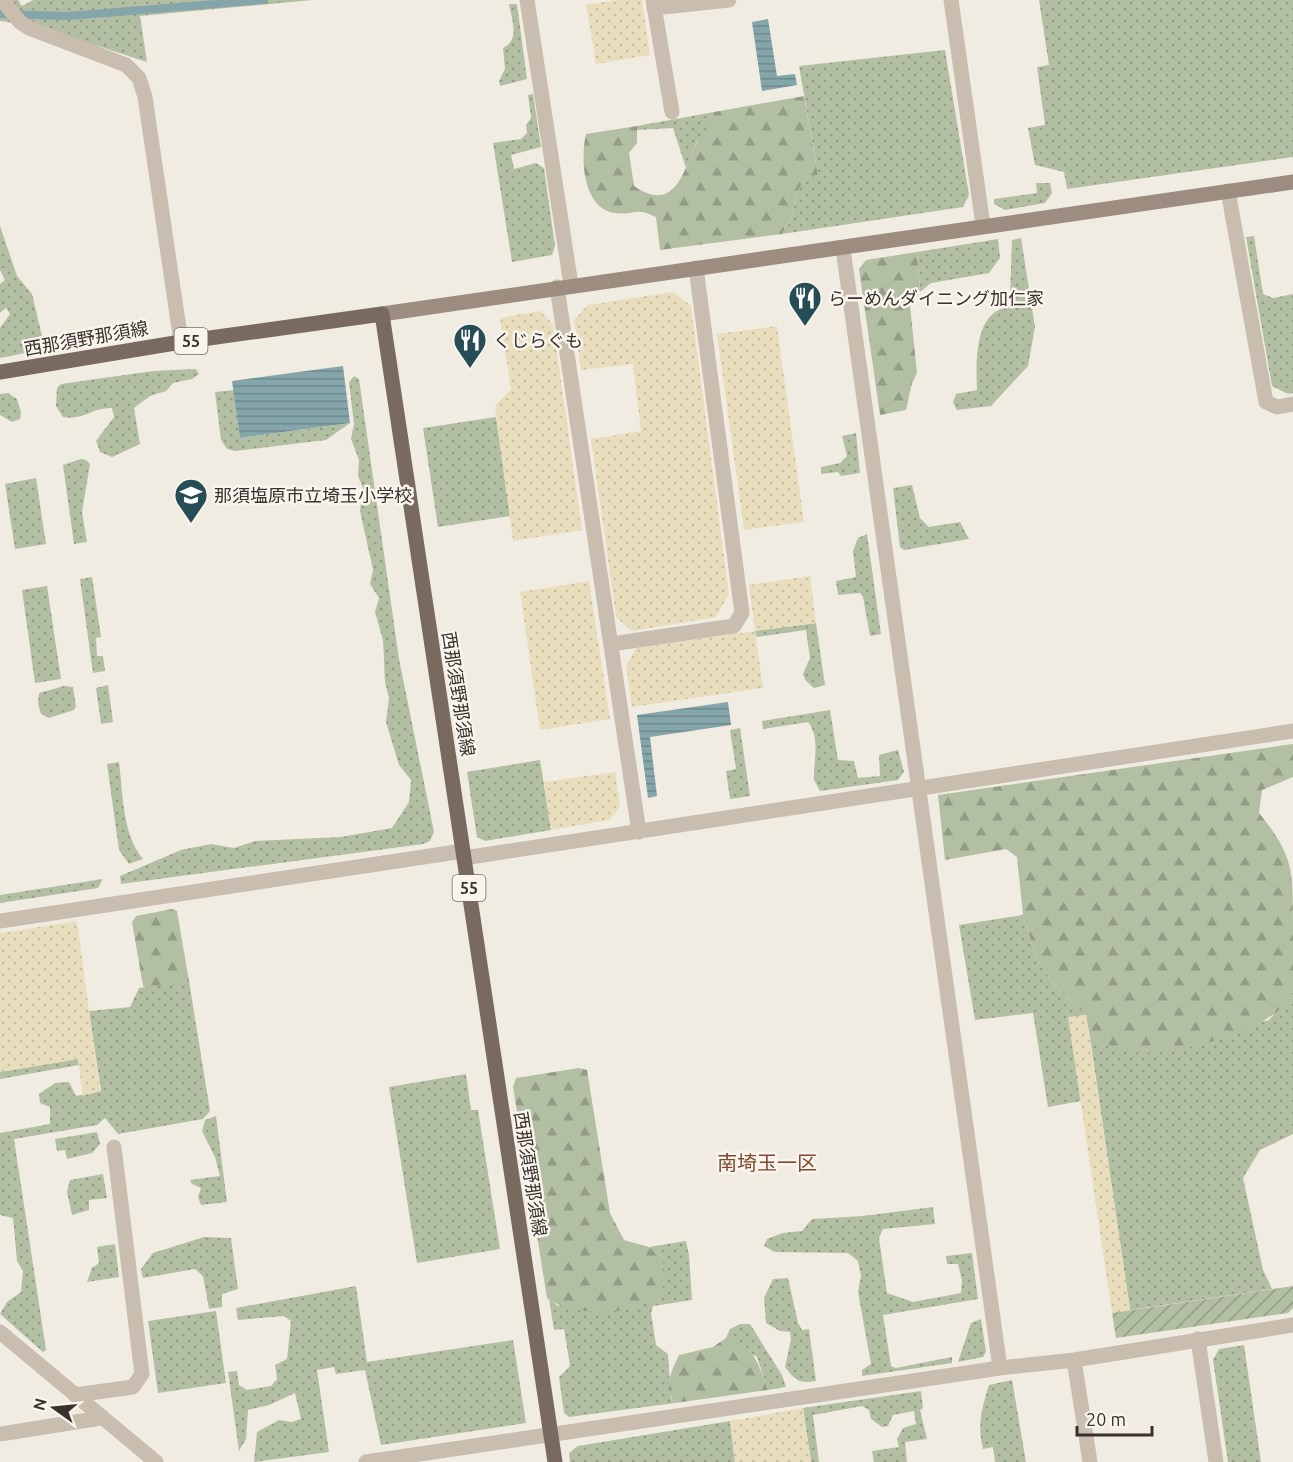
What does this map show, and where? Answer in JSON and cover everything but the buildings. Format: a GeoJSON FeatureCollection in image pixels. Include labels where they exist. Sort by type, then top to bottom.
{"type":"FeatureCollection","features":[{"type":"Feature","properties":{"kind":"main road","name":"西那須野那須線"},"geometry":{"type":"LineString","coordinates":[[0,372],[181,342],[382,314],[555,1462]]}},
{"type":"Feature","properties":{"kind":"street"},"geometry":{"type":"LineString","coordinates":[[2,0],[20,22],[29,28],[126,65],[139,78],[145,97],[181,342]]}},
{"type":"Feature","properties":{"kind":"street"},"geometry":{"type":"LineString","coordinates":[[527,0],[611,644],[639,832]]}},
{"type":"Feature","properties":{"kind":"street"},"geometry":{"type":"LineString","coordinates":[[672,112],[654,4],[729,0]]}},
{"type":"Feature","properties":{"kind":"street"},"geometry":{"type":"LineString","coordinates":[[951,0],[983,225]]}},
{"type":"Feature","properties":{"kind":"street"},"geometry":{"type":"LineString","coordinates":[[382,314],[564,286],[843,249],[983,225],[1293,182]]}},
{"type":"Feature","properties":{"kind":"street"},"geometry":{"type":"LineString","coordinates":[[1228,191],[1266,402],[1276,407],[1293,404]]}},
{"type":"Feature","properties":{"kind":"street"},"geometry":{"type":"LineString","coordinates":[[843,249],[1000,1368]]}},
{"type":"Feature","properties":{"kind":"street"},"geometry":{"type":"LineString","coordinates":[[611,644],[734,626],[742,613],[696,268]]}},
{"type":"Feature","properties":{"kind":"street"},"geometry":{"type":"LineString","coordinates":[[0,921],[464,854],[639,832],[1293,731]]}},
{"type":"Feature","properties":{"kind":"street"},"geometry":{"type":"LineString","coordinates":[[75,1395],[133,1387],[142,1374],[114,1147]]}},
{"type":"Feature","properties":{"kind":"street"},"geometry":{"type":"LineString","coordinates":[[366,1462],[1000,1368],[1074,1360],[1293,1325]]}},
{"type":"Feature","properties":{"kind":"street"},"geometry":{"type":"LineString","coordinates":[[0,1332],[156,1462]]}},
{"type":"Feature","properties":{"kind":"street"},"geometry":{"type":"LineString","coordinates":[[1198,1339],[1216,1462]]}},
{"type":"Feature","properties":{"kind":"street"},"geometry":{"type":"LineString","coordinates":[[1074,1360],[1090,1462]]}},
{"type":"Feature","properties":{"kind":"street"},"geometry":{"type":"LineString","coordinates":[[0,1434],[101,1418]]}},
{"type":"Feature","properties":{"kind":"green space"},"geometry":{"type":"Polygon","coordinates":[[[0,0],[18,0],[22,6],[33,0],[312,0],[140,16],[147,62],[33,25],[0,21],[0,0]]]}},
{"type":"Feature","properties":{"kind":"green space"},"geometry":{"type":"Polygon","coordinates":[[[1039,0],[1293,0],[1293,157],[1067,189],[1064,172],[1035,165],[1028,128],[1045,125],[1037,67],[1049,65],[1039,0]]]}},
{"type":"Feature","properties":{"kind":"green space"},"geometry":{"type":"Polygon","coordinates":[[[509,4],[517,4],[527,79],[500,86],[499,81],[505,69],[503,48],[512,40],[514,29],[509,4]]]}},
{"type":"Feature","properties":{"kind":"green space"},"geometry":{"type":"Polygon","coordinates":[[[945,50],[969,195],[963,207],[782,234],[792,215],[802,184],[818,175],[799,66],[945,50]]]}},
{"type":"Feature","properties":{"kind":"green space"},"geometry":{"type":"Polygon","coordinates":[[[533,94],[541,147],[511,155],[514,169],[536,163],[544,168],[555,246],[552,255],[512,262],[493,143],[521,139],[527,133],[526,125],[531,118],[528,95],[533,94]]]}},
{"type":"Feature","properties":{"kind":"green space"},"geometry":{"type":"Polygon","coordinates":[[[804,96],[818,175],[802,184],[792,215],[782,234],[660,250],[656,217],[643,212],[622,214],[604,209],[590,193],[584,169],[586,134],[637,126],[637,143],[629,153],[634,186],[648,193],[659,195],[676,186],[714,112],[804,96]]]}},
{"type":"Feature","properties":{"kind":"green space"},"geometry":{"type":"Polygon","coordinates":[[[714,112],[711,125],[697,141],[686,168],[673,128],[637,130],[637,126],[714,112]]]}},
{"type":"Feature","properties":{"kind":"green space"},"geometry":{"type":"Polygon","coordinates":[[[1036,183],[1050,183],[1052,193],[1045,203],[1005,210],[994,204],[994,199],[1037,193],[1036,183]]]}},
{"type":"Feature","properties":{"kind":"green space"},"geometry":{"type":"Polygon","coordinates":[[[0,226],[17,276],[32,294],[45,349],[0,358],[0,328],[10,314],[6,308],[0,313],[0,284],[5,280],[0,270],[0,226]]]}},
{"type":"Feature","properties":{"kind":"green space"},"geometry":{"type":"Polygon","coordinates":[[[1254,236],[1263,294],[1273,298],[1293,294],[1293,393],[1288,394],[1272,386],[1246,237],[1254,236]]]}},
{"type":"Feature","properties":{"kind":"green space"},"geometry":{"type":"Polygon","coordinates":[[[1021,238],[1035,327],[1028,366],[991,406],[957,410],[953,402],[956,394],[977,390],[977,355],[982,331],[987,321],[994,313],[1004,308],[1010,297],[1012,240],[1021,238]]]}},
{"type":"Feature","properties":{"kind":"green space"},"geometry":{"type":"Polygon","coordinates":[[[998,239],[1000,258],[989,273],[931,283],[920,292],[917,252],[998,239]]]}},
{"type":"Feature","properties":{"kind":"green space"},"geometry":{"type":"Polygon","coordinates":[[[917,252],[920,292],[910,305],[917,373],[912,383],[906,410],[880,415],[859,269],[866,260],[917,252]]]}},
{"type":"Feature","properties":{"kind":"green space"},"geometry":{"type":"Polygon","coordinates":[[[196,369],[199,374],[192,379],[173,383],[166,391],[150,396],[134,408],[140,444],[112,457],[100,452],[96,441],[114,417],[112,408],[70,418],[63,417],[56,406],[57,388],[61,384],[153,371],[196,369]]]}},
{"type":"Feature","properties":{"kind":"green space"},"geometry":{"type":"Polygon","coordinates":[[[354,376],[359,379],[399,659],[434,832],[430,841],[423,844],[121,884],[120,876],[181,850],[211,844],[234,848],[255,841],[341,837],[392,828],[409,802],[411,780],[399,765],[386,722],[389,698],[385,682],[383,640],[375,612],[379,598],[370,584],[373,570],[360,511],[363,488],[358,476],[359,460],[351,439],[354,424],[349,382],[354,376]]]}},
{"type":"Feature","properties":{"kind":"green space"},"geometry":{"type":"Polygon","coordinates":[[[234,390],[240,438],[350,423],[326,440],[235,451],[227,449],[221,440],[215,392],[234,390]]]}},
{"type":"Feature","properties":{"kind":"green space"},"geometry":{"type":"Polygon","coordinates":[[[8,393],[17,399],[21,412],[20,419],[12,422],[0,415],[0,394],[8,393]]]}},
{"type":"Feature","properties":{"kind":"green space"},"geometry":{"type":"Polygon","coordinates":[[[496,417],[510,516],[438,527],[423,428],[496,417]]]}},
{"type":"Feature","properties":{"kind":"green space"},"geometry":{"type":"Polygon","coordinates":[[[856,433],[860,473],[841,476],[838,472],[821,474],[821,467],[840,463],[847,456],[842,436],[856,433]]]}},
{"type":"Feature","properties":{"kind":"green space"},"geometry":{"type":"Polygon","coordinates":[[[81,459],[90,464],[82,512],[87,542],[74,544],[63,465],[81,459]]]}},
{"type":"Feature","properties":{"kind":"green space"},"geometry":{"type":"Polygon","coordinates":[[[36,478],[46,544],[15,549],[5,484],[36,478]]]}},
{"type":"Feature","properties":{"kind":"green space"},"geometry":{"type":"Polygon","coordinates":[[[912,485],[920,518],[929,527],[960,522],[969,539],[904,550],[900,547],[893,488],[912,485]]]}},
{"type":"Feature","properties":{"kind":"green space"},"geometry":{"type":"Polygon","coordinates":[[[867,534],[881,634],[870,636],[863,597],[860,593],[838,595],[836,581],[856,577],[853,551],[858,538],[867,534]]]}},
{"type":"Feature","properties":{"kind":"green space"},"geometry":{"type":"Polygon","coordinates":[[[92,577],[101,637],[96,638],[97,656],[103,656],[105,671],[93,673],[80,579],[92,577]]]}},
{"type":"Feature","properties":{"kind":"green space"},"geometry":{"type":"Polygon","coordinates":[[[47,586],[61,679],[35,683],[22,590],[47,586]]]}},
{"type":"Feature","properties":{"kind":"green space"},"geometry":{"type":"Polygon","coordinates":[[[816,623],[825,685],[814,688],[805,680],[803,674],[810,658],[806,630],[756,637],[755,631],[816,623]]]}},
{"type":"Feature","properties":{"kind":"green space"},"geometry":{"type":"Polygon","coordinates":[[[108,685],[113,722],[101,724],[96,688],[108,685]]]}},
{"type":"Feature","properties":{"kind":"green space"},"geometry":{"type":"Polygon","coordinates":[[[64,686],[73,687],[76,706],[74,710],[49,718],[41,714],[38,704],[39,693],[64,686]]]}},
{"type":"Feature","properties":{"kind":"green space"},"geometry":{"type":"Polygon","coordinates":[[[830,710],[838,760],[854,761],[858,778],[880,776],[879,755],[898,750],[904,772],[898,780],[820,791],[814,780],[815,743],[808,722],[763,729],[762,721],[830,710]]]}},
{"type":"Feature","properties":{"kind":"green space"},"geometry":{"type":"Polygon","coordinates":[[[740,728],[750,796],[730,799],[726,771],[736,769],[730,730],[740,728]]]}},
{"type":"Feature","properties":{"kind":"green space"},"geometry":{"type":"Polygon","coordinates":[[[1293,744],[1293,777],[1262,790],[1259,813],[1279,840],[1289,863],[1293,904],[1293,991],[1284,1005],[1268,1018],[1222,1038],[1197,1046],[1150,1053],[1128,1051],[1090,1038],[1086,1015],[1052,982],[1036,957],[1023,915],[1017,857],[1006,849],[945,860],[938,795],[1293,744]]]}},
{"type":"Feature","properties":{"kind":"green space"},"geometry":{"type":"Polygon","coordinates":[[[540,760],[551,830],[485,841],[477,837],[467,772],[540,760]]]}},
{"type":"Feature","properties":{"kind":"green space"},"geometry":{"type":"Polygon","coordinates":[[[119,762],[127,825],[136,849],[143,859],[129,864],[119,850],[107,764],[119,762]]]}},
{"type":"Feature","properties":{"kind":"green space"},"geometry":{"type":"Polygon","coordinates":[[[103,879],[98,888],[0,903],[0,895],[103,879]]]}},
{"type":"Feature","properties":{"kind":"green space"},"geometry":{"type":"Polygon","coordinates":[[[172,909],[177,911],[189,981],[146,988],[143,986],[132,922],[136,916],[172,909]]]}},
{"type":"Feature","properties":{"kind":"green space"},"geometry":{"type":"Polygon","coordinates":[[[1023,915],[1036,957],[1052,982],[1086,1015],[1069,1018],[1081,1101],[1048,1107],[1033,1013],[975,1020],[959,925],[1023,915]]]}},
{"type":"Feature","properties":{"kind":"green space"},"geometry":{"type":"Polygon","coordinates":[[[189,981],[210,1111],[203,1119],[118,1134],[105,1118],[97,1125],[14,1139],[46,1350],[43,1352],[0,1314],[7,1302],[21,1292],[23,1271],[17,1261],[13,1218],[0,1215],[0,1133],[50,1124],[50,1107],[40,1103],[39,1094],[55,1083],[69,1082],[76,1096],[101,1091],[89,1011],[130,1007],[139,988],[189,981]]]}},
{"type":"Feature","properties":{"kind":"green space"},"geometry":{"type":"Polygon","coordinates":[[[1293,992],[1293,1134],[1260,1150],[1243,1178],[1263,1270],[1272,1289],[1130,1310],[1090,1038],[1133,1052],[1269,1020],[1293,992]]]}},
{"type":"Feature","properties":{"kind":"green space"},"geometry":{"type":"Polygon","coordinates":[[[78,1059],[79,1065],[0,1079],[0,1072],[78,1059]]]}},
{"type":"Feature","properties":{"kind":"green space"},"geometry":{"type":"Polygon","coordinates":[[[579,1068],[587,1070],[610,1213],[624,1240],[649,1247],[663,1258],[665,1281],[659,1296],[633,1308],[600,1312],[576,1310],[547,1298],[513,1087],[516,1078],[579,1068]]]}},
{"type":"Feature","properties":{"kind":"green space"},"geometry":{"type":"Polygon","coordinates":[[[466,1074],[471,1110],[478,1110],[500,1249],[417,1263],[389,1087],[466,1074]]]}},
{"type":"Feature","properties":{"kind":"green space"},"geometry":{"type":"Polygon","coordinates":[[[216,1116],[227,1202],[201,1205],[198,1197],[201,1188],[192,1184],[190,1180],[220,1176],[215,1157],[202,1131],[205,1120],[216,1116]]]}},
{"type":"Feature","properties":{"kind":"green space"},"geometry":{"type":"Polygon","coordinates":[[[97,1132],[100,1144],[92,1153],[67,1159],[65,1150],[57,1151],[55,1139],[97,1132]]]}},
{"type":"Feature","properties":{"kind":"green space"},"geometry":{"type":"Polygon","coordinates":[[[103,1174],[107,1198],[89,1200],[89,1210],[72,1215],[67,1192],[70,1180],[103,1174]]]}},
{"type":"Feature","properties":{"kind":"green space"},"geometry":{"type":"Polygon","coordinates":[[[933,1207],[935,1224],[883,1229],[879,1238],[887,1293],[913,1302],[961,1293],[962,1281],[958,1264],[947,1264],[946,1256],[972,1253],[978,1299],[883,1315],[891,1366],[896,1368],[952,1357],[952,1363],[862,1376],[862,1370],[871,1364],[858,1292],[861,1276],[858,1261],[848,1253],[775,1252],[764,1246],[767,1239],[783,1233],[802,1231],[812,1219],[863,1216],[933,1207]]]}},
{"type":"Feature","properties":{"kind":"green space"},"geometry":{"type":"Polygon","coordinates":[[[204,1237],[231,1238],[238,1289],[222,1294],[222,1307],[209,1309],[203,1276],[195,1269],[143,1278],[141,1269],[153,1253],[204,1237]]]}},
{"type":"Feature","properties":{"kind":"green space"},"geometry":{"type":"Polygon","coordinates":[[[686,1241],[692,1300],[653,1306],[651,1313],[656,1345],[668,1354],[671,1398],[675,1403],[569,1417],[564,1413],[559,1377],[570,1366],[564,1329],[554,1330],[549,1299],[558,1306],[663,1258],[649,1247],[686,1241]]]}},
{"type":"Feature","properties":{"kind":"green space"},"geometry":{"type":"Polygon","coordinates":[[[115,1244],[119,1277],[87,1282],[92,1268],[99,1263],[97,1247],[115,1244]]]}},
{"type":"Feature","properties":{"kind":"green space"},"geometry":{"type":"Polygon","coordinates":[[[788,1278],[798,1323],[802,1330],[809,1329],[816,1381],[802,1382],[789,1372],[785,1367],[791,1339],[790,1332],[780,1331],[766,1323],[764,1298],[773,1279],[788,1278]]]}},
{"type":"Feature","properties":{"kind":"green space"},"geometry":{"type":"Polygon","coordinates":[[[356,1286],[367,1362],[513,1340],[526,1423],[381,1445],[365,1370],[336,1374],[334,1367],[317,1370],[329,1452],[254,1462],[257,1432],[279,1420],[291,1422],[301,1419],[295,1393],[269,1405],[248,1410],[246,1439],[239,1451],[228,1372],[237,1371],[239,1385],[247,1390],[271,1386],[277,1379],[275,1365],[287,1359],[291,1321],[284,1316],[238,1320],[236,1308],[356,1286]]]}},
{"type":"Feature","properties":{"kind":"green space"},"geometry":{"type":"Polygon","coordinates":[[[1293,1286],[1293,1308],[1288,1313],[1116,1338],[1112,1313],[1293,1286]]]}},
{"type":"Feature","properties":{"kind":"green space"},"geometry":{"type":"Polygon","coordinates":[[[216,1311],[226,1383],[158,1393],[148,1321],[216,1311]]]}},
{"type":"Feature","properties":{"kind":"green space"},"geometry":{"type":"Polygon","coordinates":[[[981,1319],[986,1352],[983,1357],[958,1362],[971,1323],[981,1319]]]}},
{"type":"Feature","properties":{"kind":"green space"},"geometry":{"type":"Polygon","coordinates":[[[740,1324],[750,1324],[782,1375],[786,1387],[768,1390],[757,1357],[726,1338],[730,1329],[740,1324]]]}},
{"type":"Feature","properties":{"kind":"green space"},"geometry":{"type":"Polygon","coordinates":[[[726,1338],[735,1340],[749,1350],[758,1364],[768,1390],[675,1403],[671,1397],[669,1385],[671,1372],[679,1355],[713,1347],[726,1338]]]}},
{"type":"Feature","properties":{"kind":"green space"},"geometry":{"type":"Polygon","coordinates":[[[1244,1345],[1261,1462],[1228,1462],[1213,1360],[1219,1349],[1244,1345]]]}},
{"type":"Feature","properties":{"kind":"green space"},"geometry":{"type":"Polygon","coordinates":[[[1012,1380],[1026,1462],[995,1462],[993,1447],[983,1449],[980,1432],[982,1409],[989,1385],[1012,1380]]]}},
{"type":"Feature","properties":{"kind":"green space"},"geometry":{"type":"Polygon","coordinates":[[[921,1391],[923,1408],[920,1410],[927,1439],[905,1442],[907,1462],[874,1462],[872,1451],[899,1447],[897,1439],[903,1428],[916,1424],[914,1411],[893,1415],[888,1426],[882,1427],[871,1419],[869,1410],[862,1406],[813,1415],[819,1462],[811,1462],[803,1408],[921,1391]]]}},
{"type":"Feature","properties":{"kind":"green space"},"geometry":{"type":"Polygon","coordinates":[[[730,1421],[735,1462],[570,1462],[569,1453],[578,1446],[730,1421]]]}},
{"type":"Feature","properties":{"kind":"sand"},"geometry":{"type":"Polygon","coordinates":[[[617,0],[642,0],[650,55],[596,64],[586,5],[617,0]]]}},
{"type":"Feature","properties":{"kind":"sand"},"geometry":{"type":"Polygon","coordinates":[[[673,292],[691,306],[729,594],[716,617],[632,631],[616,617],[591,439],[641,431],[633,364],[581,370],[574,320],[588,305],[673,292]]]}},
{"type":"Feature","properties":{"kind":"sand"},"geometry":{"type":"Polygon","coordinates":[[[540,311],[553,324],[582,530],[513,541],[495,406],[511,389],[500,318],[540,311]]]}},
{"type":"Feature","properties":{"kind":"sand"},"geometry":{"type":"Polygon","coordinates":[[[777,326],[804,522],[744,530],[717,334],[777,326]]]}},
{"type":"Feature","properties":{"kind":"sand"},"geometry":{"type":"Polygon","coordinates":[[[810,576],[816,623],[755,631],[749,585],[810,576]]]}},
{"type":"Feature","properties":{"kind":"sand"},"geometry":{"type":"Polygon","coordinates":[[[589,581],[610,719],[540,730],[520,592],[589,581]]]}},
{"type":"Feature","properties":{"kind":"sand"},"geometry":{"type":"Polygon","coordinates":[[[755,631],[763,688],[632,707],[626,666],[636,648],[755,631]]]}},
{"type":"Feature","properties":{"kind":"sand"},"geometry":{"type":"Polygon","coordinates":[[[615,772],[620,807],[609,820],[551,830],[544,782],[615,772]]]}},
{"type":"Feature","properties":{"kind":"sand"},"geometry":{"type":"Polygon","coordinates":[[[77,921],[100,1091],[83,1096],[78,1059],[0,1072],[0,933],[77,921]]]}},
{"type":"Feature","properties":{"kind":"sand"},"geometry":{"type":"Polygon","coordinates":[[[1086,1015],[1130,1310],[1112,1313],[1068,1017],[1086,1015]]]}},
{"type":"Feature","properties":{"kind":"sand"},"geometry":{"type":"Polygon","coordinates":[[[803,1408],[811,1462],[735,1462],[730,1421],[803,1408]]]}},
{"type":"Feature","properties":{"kind":"water"},"geometry":{"type":"Polygon","coordinates":[[[768,19],[777,76],[795,74],[797,85],[762,91],[752,22],[768,19]]]}},
{"type":"Feature","properties":{"kind":"water"},"geometry":{"type":"Polygon","coordinates":[[[343,366],[350,423],[240,438],[232,381],[343,366]]]}},
{"type":"Feature","properties":{"kind":"water"},"geometry":{"type":"Polygon","coordinates":[[[728,702],[731,725],[650,737],[657,796],[648,798],[637,715],[728,702]]]}},
{"type":"Feature","properties":{"kind":"waterway"},"geometry":{"type":"LineString","coordinates":[[0,14],[68,16],[264,0]]}},
{"type":"Feature","properties":{"kind":"place","name":"らーめんダイニング加仁家"},"geometry":{"type":"Point","coordinates":[805,327]}},
{"type":"Feature","properties":{"kind":"place","name":"くじらぐも"},"geometry":{"type":"Point","coordinates":[470,369]}},
{"type":"Feature","properties":{"kind":"place","name":"那須塩原市立埼玉小学校"},"geometry":{"type":"Point","coordinates":[191,524]}},
{"type":"Feature","properties":{"kind":"district","name":"南埼玉一区"},"geometry":{"type":"Point","coordinates":[767,1162]}}]}
